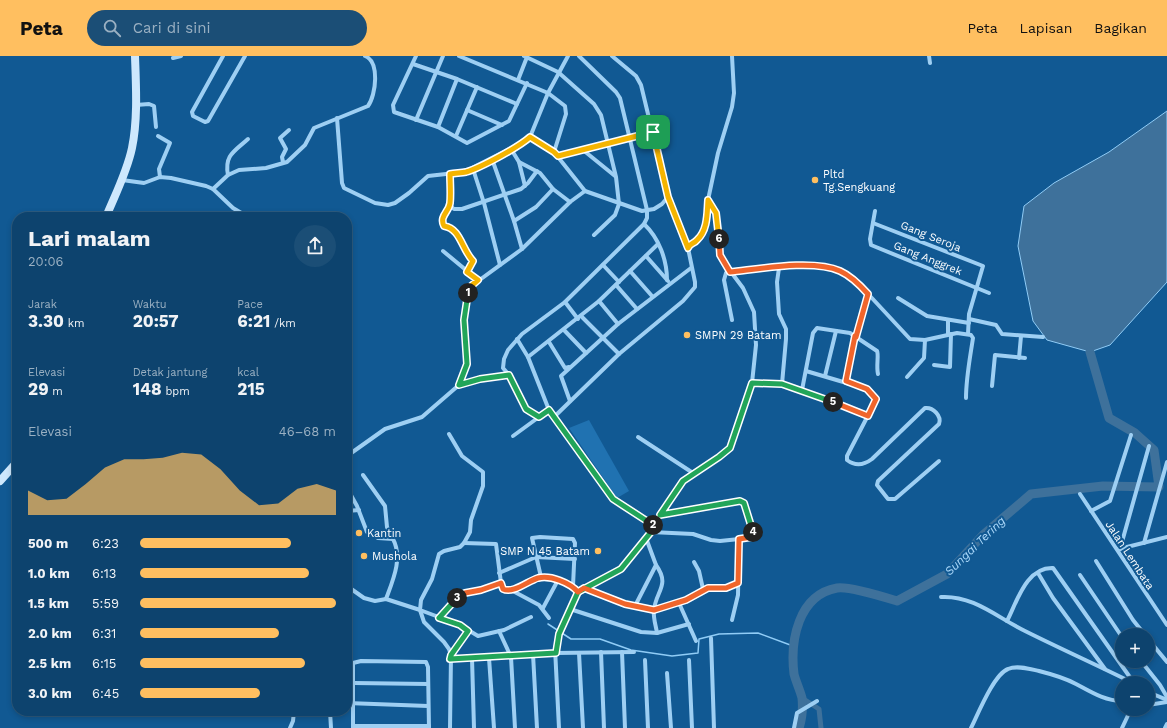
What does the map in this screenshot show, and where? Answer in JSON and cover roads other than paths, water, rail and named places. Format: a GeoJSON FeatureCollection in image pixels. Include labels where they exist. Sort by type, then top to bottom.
{"type":"FeatureCollection","features":[{"type":"Feature","properties":{"kind":"street"},"geometry":{"type":"LineString","coordinates":[[108,212],[132,149],[136,105],[136,56]]}},
{"type":"Feature","properties":{"kind":"street"},"geometry":{"type":"LineString","coordinates":[[173,58],[181,56]]}},
{"type":"Feature","properties":{"kind":"street"},"geometry":{"type":"LineString","coordinates":[[223,56],[192,112],[193,116],[205,122],[208,121],[245,56]]}},
{"type":"Feature","properties":{"kind":"street"},"geometry":{"type":"LineString","coordinates":[[213,189],[228,175],[239,170],[266,168],[287,162],[305,145],[314,128],[365,108],[373,97],[373,65],[370,58],[365,56]]}},
{"type":"Feature","properties":{"kind":"street"},"geometry":{"type":"LineString","coordinates":[[416,56],[393,106],[395,114],[438,127],[469,143],[502,125],[511,118],[527,83]]}},
{"type":"Feature","properties":{"kind":"street"},"geometry":{"type":"LineString","coordinates":[[416,120],[443,56]]}},
{"type":"Feature","properties":{"kind":"street"},"geometry":{"type":"LineString","coordinates":[[459,56],[527,83],[548,93],[565,106],[566,112],[554,152]]}},
{"type":"Feature","properties":{"kind":"street"},"geometry":{"type":"LineString","coordinates":[[518,80],[526,56],[558,72],[598,108],[616,177],[619,204],[615,215],[594,235]]}},
{"type":"Feature","properties":{"kind":"street"},"geometry":{"type":"LineString","coordinates":[[337,118],[342,183],[346,190],[375,203],[388,205],[395,203],[409,193],[428,176],[464,172],[473,169],[512,149],[530,137],[548,93],[568,56]]}},
{"type":"Feature","properties":{"kind":"street"},"geometry":{"type":"LineString","coordinates":[[539,417],[526,409],[509,375],[503,368],[504,358],[517,339],[565,302],[644,224],[647,218],[647,210],[622,104],[616,92],[579,56]]}},
{"type":"Feature","properties":{"kind":"street"},"geometry":{"type":"LineString","coordinates":[[554,417],[619,354],[683,301],[693,290],[696,284],[691,268],[688,248],[668,197],[641,85],[636,76],[612,56]]}},
{"type":"Feature","properties":{"kind":"street"},"geometry":{"type":"LineString","coordinates":[[688,248],[690,244],[699,239],[705,229],[708,200],[718,153],[733,100],[735,80],[732,56]]}},
{"type":"Feature","properties":{"kind":"street"},"geometry":{"type":"LineString","coordinates":[[929,56],[930,63]]}},
{"type":"Feature","properties":{"kind":"street"},"geometry":{"type":"LineString","coordinates":[[413,64],[457,78],[517,104]]}},
{"type":"Feature","properties":{"kind":"street"},"geometry":{"type":"LineString","coordinates":[[438,127],[457,78]]}},
{"type":"Feature","properties":{"kind":"street"},"geometry":{"type":"LineString","coordinates":[[456,136],[477,87]]}},
{"type":"Feature","properties":{"kind":"street"},"geometry":{"type":"LineString","coordinates":[[136,105],[153,105],[156,127]]}},
{"type":"Feature","properties":{"kind":"street"},"geometry":{"type":"LineString","coordinates":[[467,110],[502,125]]}},
{"type":"Feature","properties":{"kind":"street"},"geometry":{"type":"LineString","coordinates":[[283,162],[282,157],[286,149],[280,138],[289,130]]}},
{"type":"Feature","properties":{"kind":"street"},"geometry":{"type":"LineString","coordinates":[[558,156],[653,132]]}},
{"type":"Feature","properties":{"kind":"street"},"geometry":{"type":"LineString","coordinates":[[158,136],[170,142],[159,168],[160,178]]}},
{"type":"Feature","properties":{"kind":"street"},"geometry":{"type":"LineString","coordinates":[[530,137],[554,152],[585,191]]}},
{"type":"Feature","properties":{"kind":"street"},"geometry":{"type":"LineString","coordinates":[[228,175],[226,166],[228,158],[248,139]]}},
{"type":"Feature","properties":{"kind":"street"},"geometry":{"type":"LineString","coordinates":[[512,149],[519,162],[525,186]]}},
{"type":"Feature","properties":{"kind":"street"},"geometry":{"type":"LineString","coordinates":[[583,150],[616,177]]}},
{"type":"Feature","properties":{"kind":"street"},"geometry":{"type":"LineString","coordinates":[[492,159],[514,221],[522,249]]}},
{"type":"Feature","properties":{"kind":"street"},"geometry":{"type":"LineString","coordinates":[[519,162],[537,171],[554,189],[570,202]]}},
{"type":"Feature","properties":{"kind":"street"},"geometry":{"type":"LineString","coordinates":[[473,169],[484,203],[500,265]]}},
{"type":"Feature","properties":{"kind":"street"},"geometry":{"type":"LineString","coordinates":[[450,174],[450,204],[452,209],[462,209],[484,203],[525,186],[537,171]]}},
{"type":"Feature","properties":{"kind":"street"},"geometry":{"type":"LineString","coordinates":[[121,180],[144,183],[160,178],[171,178],[206,186],[213,189],[233,208],[240,212]]}},
{"type":"Feature","properties":{"kind":"street"},"geometry":{"type":"LineString","coordinates":[[514,221],[536,207],[554,189]]}},
{"type":"Feature","properties":{"kind":"street"},"geometry":{"type":"LineString","coordinates":[[459,385],[467,364],[464,339],[466,304],[470,287],[522,249],[570,202],[585,191],[593,192],[619,204],[636,209],[647,210],[662,204],[668,197]]}},
{"type":"Feature","properties":{"kind":"street"},"geometry":{"type":"LineString","coordinates":[[559,728],[556,653],[559,634],[578,592],[608,578],[621,569],[631,559],[651,532],[653,525],[679,486],[693,473],[719,457],[730,448],[752,383],[756,345],[754,312],[743,288],[730,272],[720,255],[717,217],[708,200]]}},
{"type":"Feature","properties":{"kind":"street"},"geometry":{"type":"LineString","coordinates":[[450,204],[443,216],[442,222],[444,226],[449,226],[458,233],[461,243],[473,261],[467,272]]}},
{"type":"Feature","properties":{"kind":"street"},"geometry":{"type":"LineString","coordinates":[[873,223],[875,211]]}},
{"type":"Feature","properties":{"kind":"street","name":"Gang Anggrek"},"geometry":{"type":"LineString","coordinates":[[873,223],[870,239],[871,245],[989,293]]}},
{"type":"Feature","properties":{"kind":"street","name":"Gang Seroja"},"geometry":{"type":"LineString","coordinates":[[873,223],[984,266],[977,288]]}},
{"type":"Feature","properties":{"kind":"street"},"geometry":{"type":"LineString","coordinates":[[644,224],[655,235],[666,266],[669,282]]}},
{"type":"Feature","properties":{"kind":"street"},"geometry":{"type":"LineString","coordinates":[[528,357],[549,342],[599,301],[658,244]]}},
{"type":"Feature","properties":{"kind":"street"},"geometry":{"type":"LineString","coordinates":[[443,251],[478,280]]}},
{"type":"Feature","properties":{"kind":"street"},"geometry":{"type":"LineString","coordinates":[[646,256],[669,282]]}},
{"type":"Feature","properties":{"kind":"street"},"geometry":{"type":"LineString","coordinates":[[603,265],[637,309]]}},
{"type":"Feature","properties":{"kind":"street"},"geometry":{"type":"LineString","coordinates":[[732,320],[724,276],[730,272],[812,265],[832,268],[851,277],[910,338],[925,340],[950,334],[971,335],[973,338],[966,386],[966,398]]}},
{"type":"Feature","properties":{"kind":"street"},"geometry":{"type":"LineString","coordinates":[[570,402],[561,378],[570,367],[618,324],[669,282],[691,268]]}},
{"type":"Feature","properties":{"kind":"street"},"geometry":{"type":"LineString","coordinates":[[779,268],[777,282],[778,314],[786,329],[782,384]]}},
{"type":"Feature","properties":{"kind":"street"},"geometry":{"type":"LineString","coordinates":[[630,271],[652,296]]}},
{"type":"Feature","properties":{"kind":"street"},"geometry":{"type":"LineString","coordinates":[[968,334],[969,321],[977,288]]}},
{"type":"Feature","properties":{"kind":"street"},"geometry":{"type":"LineString","coordinates":[[846,381],[855,337],[868,294]]}},
{"type":"Feature","properties":{"kind":"street"},"geometry":{"type":"LineString","coordinates":[[898,298],[927,316],[948,320],[996,325],[1002,334],[1043,337]]}},
{"type":"Feature","properties":{"kind":"street"},"geometry":{"type":"LineString","coordinates":[[599,301],[618,324]]}},
{"type":"Feature","properties":{"kind":"street"},"geometry":{"type":"LineString","coordinates":[[565,302],[619,354]]}},
{"type":"Feature","properties":{"kind":"street"},"geometry":{"type":"LineString","coordinates":[[934,365],[950,367],[950,334],[948,320]]}},
{"type":"Feature","properties":{"kind":"street"},"geometry":{"type":"LineString","coordinates":[[802,390],[815,328],[822,327],[850,333],[878,352],[876,363],[878,374]]}},
{"type":"Feature","properties":{"kind":"street"},"geometry":{"type":"LineString","coordinates":[[564,330],[586,353]]}},
{"type":"Feature","properties":{"kind":"street"},"geometry":{"type":"LineString","coordinates":[[825,376],[836,331]]}},
{"type":"Feature","properties":{"kind":"street"},"geometry":{"type":"LineString","coordinates":[[1018,358],[1021,336]]}},
{"type":"Feature","properties":{"kind":"street"},"geometry":{"type":"LineString","coordinates":[[517,339],[528,357],[549,410],[613,499],[653,525]]}},
{"type":"Feature","properties":{"kind":"street"},"geometry":{"type":"LineString","coordinates":[[907,377],[924,358],[925,340]]}},
{"type":"Feature","properties":{"kind":"street"},"geometry":{"type":"LineString","coordinates":[[549,342],[566,368],[570,367]]}},
{"type":"Feature","properties":{"kind":"street"},"geometry":{"type":"LineString","coordinates":[[992,386],[995,355],[1025,358]]}},
{"type":"Feature","properties":{"kind":"street"},"geometry":{"type":"LineString","coordinates":[[806,371],[846,381],[867,389],[876,397],[868,416],[846,456],[847,460],[852,464],[862,464],[872,459],[925,408],[936,412],[940,420],[939,424],[878,481],[877,485],[880,491],[888,499],[895,499],[939,461]]}},
{"type":"Feature","properties":{"kind":"street"},"geometry":{"type":"LineString","coordinates":[[352,452],[385,429],[422,417],[459,385],[480,379],[509,375]]}},
{"type":"Feature","properties":{"kind":"street"},"geometry":{"type":"LineString","coordinates":[[752,383],[782,384],[802,390],[868,416]]}},
{"type":"Feature","properties":{"kind":"street"},"geometry":{"type":"LineString","coordinates":[[513,436],[549,410]]}},
{"type":"Feature","properties":{"kind":"street"},"geometry":{"type":"LineString","coordinates":[[449,434],[462,456],[483,474],[483,486],[471,520],[470,532],[460,547],[444,551],[439,554],[432,579],[421,600],[420,610],[424,622],[449,649],[450,728]]}},
{"type":"Feature","properties":{"kind":"street"},"geometry":{"type":"LineString","coordinates":[[1091,511],[1110,501],[1131,435]]}},
{"type":"Feature","properties":{"kind":"street"},"geometry":{"type":"LineString","coordinates":[[638,437],[693,473]]}},
{"type":"Feature","properties":{"kind":"street"},"geometry":{"type":"LineString","coordinates":[[1118,550],[1149,446]]}},
{"type":"Feature","properties":{"kind":"street"},"geometry":{"type":"LineString","coordinates":[[1144,543],[1167,462]]}},
{"type":"Feature","properties":{"kind":"street"},"geometry":{"type":"LineString","coordinates":[[0,481],[12,468]]}},
{"type":"Feature","properties":{"kind":"street"},"geometry":{"type":"LineString","coordinates":[[363,475],[385,506],[387,527],[393,539],[396,550],[396,567],[386,599]]}},
{"type":"Feature","properties":{"kind":"street","name":"Jalan Lembata"},"geometry":{"type":"LineString","coordinates":[[1080,494],[1167,625]]}},
{"type":"Feature","properties":{"kind":"street"},"geometry":{"type":"LineString","coordinates":[[352,497],[359,510],[364,527],[372,536],[393,539]]}},
{"type":"Feature","properties":{"kind":"street"},"geometry":{"type":"LineString","coordinates":[[651,532],[693,534],[711,540],[720,541],[752,537],[753,534],[743,501],[660,515]]}},
{"type":"Feature","properties":{"kind":"street"},"geometry":{"type":"LineString","coordinates":[[352,511],[359,510]]}},
{"type":"Feature","properties":{"kind":"street"},"geometry":{"type":"LineString","coordinates":[[1118,550],[1167,536]]}},
{"type":"Feature","properties":{"kind":"street"},"geometry":{"type":"LineString","coordinates":[[541,577],[532,538],[540,537],[574,540],[575,559],[573,586]]}},
{"type":"Feature","properties":{"kind":"street"},"geometry":{"type":"LineString","coordinates":[[646,538],[663,582],[654,610],[657,633]]}},
{"type":"Feature","properties":{"kind":"street"},"geometry":{"type":"LineString","coordinates":[[732,620],[737,604],[739,539]]}},
{"type":"Feature","properties":{"kind":"street"},"geometry":{"type":"LineString","coordinates":[[464,543],[496,544],[499,573],[501,583],[505,590],[511,590],[541,577],[558,580],[573,586],[578,592]]}},
{"type":"Feature","properties":{"kind":"street"},"geometry":{"type":"LineString","coordinates":[[499,573],[536,557],[575,559]]}},
{"type":"Feature","properties":{"kind":"street"},"geometry":{"type":"LineString","coordinates":[[1096,561],[1139,628]]}},
{"type":"Feature","properties":{"kind":"street"},"geometry":{"type":"LineString","coordinates":[[694,562],[699,571],[703,589]]}},
{"type":"Feature","properties":{"kind":"street"},"geometry":{"type":"LineString","coordinates":[[635,606],[656,565]]}},
{"type":"Feature","properties":{"kind":"street"},"geometry":{"type":"LineString","coordinates":[[1007,621],[1025,583],[1038,573],[1051,568],[1058,574],[1129,676]]}},
{"type":"Feature","properties":{"kind":"street"},"geometry":{"type":"LineString","coordinates":[[1038,573],[1053,598],[1105,669]]}},
{"type":"Feature","properties":{"kind":"street"},"geometry":{"type":"LineString","coordinates":[[1080,575],[1116,628]]}},
{"type":"Feature","properties":{"kind":"street"},"geometry":{"type":"LineString","coordinates":[[544,608],[558,580]]}},
{"type":"Feature","properties":{"kind":"street"},"geometry":{"type":"LineString","coordinates":[[439,618],[460,596],[501,583]]}},
{"type":"Feature","properties":{"kind":"street"},"geometry":{"type":"LineString","coordinates":[[584,588],[635,606],[654,610],[679,603],[703,589],[726,588],[738,583]]}},
{"type":"Feature","properties":{"kind":"street"},"geometry":{"type":"LineString","coordinates":[[352,590],[364,598],[375,601],[386,599],[420,610],[460,625],[478,636],[499,631],[531,617]]}},
{"type":"Feature","properties":{"kind":"street"},"geometry":{"type":"LineString","coordinates":[[511,590],[544,608],[549,618]]}},
{"type":"Feature","properties":{"kind":"street"},"geometry":{"type":"LineString","coordinates":[[941,597],[970,602],[1120,676]]}},
{"type":"Feature","properties":{"kind":"street"},"geometry":{"type":"LineString","coordinates":[[679,603],[696,641]]}},
{"type":"Feature","properties":{"kind":"street"},"geometry":{"type":"LineString","coordinates":[[570,610],[600,618],[630,630],[657,633],[689,624]]}},
{"type":"Feature","properties":{"kind":"street"},"geometry":{"type":"LineString","coordinates":[[450,657],[468,631]]}},
{"type":"Feature","properties":{"kind":"street"},"geometry":{"type":"LineString","coordinates":[[499,631],[511,657],[515,728]]}},
{"type":"Feature","properties":{"kind":"street"},"geometry":{"type":"LineString","coordinates":[[711,638],[714,728]]}},
{"type":"Feature","properties":{"kind":"street"},"geometry":{"type":"LineString","coordinates":[[1155,647],[1167,662]]}},
{"type":"Feature","properties":{"kind":"street"},"geometry":{"type":"LineString","coordinates":[[601,652],[604,728]]}},
{"type":"Feature","properties":{"kind":"street"},"geometry":{"type":"LineString","coordinates":[[622,652],[626,728]]}},
{"type":"Feature","properties":{"kind":"street"},"geometry":{"type":"LineString","coordinates":[[450,657],[489,658],[556,653],[634,652]]}},
{"type":"Feature","properties":{"kind":"street"},"geometry":{"type":"LineString","coordinates":[[579,653],[583,728]]}},
{"type":"Feature","properties":{"kind":"street"},"geometry":{"type":"LineString","coordinates":[[533,654],[537,728]]}},
{"type":"Feature","properties":{"kind":"street"},"geometry":{"type":"LineString","coordinates":[[472,658],[474,728]]}},
{"type":"Feature","properties":{"kind":"street"},"geometry":{"type":"LineString","coordinates":[[489,658],[494,728]]}},
{"type":"Feature","properties":{"kind":"street"},"geometry":{"type":"LineString","coordinates":[[645,660],[648,728]]}},
{"type":"Feature","properties":{"kind":"street"},"geometry":{"type":"LineString","coordinates":[[689,660],[692,728]]}},
{"type":"Feature","properties":{"kind":"street"},"geometry":{"type":"LineString","coordinates":[[356,661],[424,661],[427,664],[428,684],[429,727],[353,727],[353,663],[356,661]]}},
{"type":"Feature","properties":{"kind":"street"},"geometry":{"type":"LineString","coordinates":[[971,728],[994,683],[1001,674],[1007,669],[1012,668],[1051,674],[1074,683],[1099,696],[1115,700]]}},
{"type":"Feature","properties":{"kind":"street"},"geometry":{"type":"LineString","coordinates":[[1147,668],[1167,697]]}},
{"type":"Feature","properties":{"kind":"street"},"geometry":{"type":"LineString","coordinates":[[667,673],[671,728]]}},
{"type":"Feature","properties":{"kind":"street"},"geometry":{"type":"LineString","coordinates":[[354,683],[428,684]]}},
{"type":"Feature","properties":{"kind":"street"},"geometry":{"type":"LineString","coordinates":[[1155,695],[1167,701]]}},
{"type":"Feature","properties":{"kind":"street"},"geometry":{"type":"LineString","coordinates":[[794,728],[796,716],[799,712],[817,701]]}},
{"type":"Feature","properties":{"kind":"street"},"geometry":{"type":"LineString","coordinates":[[1155,704],[1167,701]]}},
{"type":"Feature","properties":{"kind":"street"},"geometry":{"type":"LineString","coordinates":[[354,704],[428,706]]}},
{"type":"Feature","properties":{"kind":"street"},"geometry":{"type":"LineString","coordinates":[[290,728],[294,716]]}},
{"type":"Feature","properties":{"kind":"street"},"geometry":{"type":"LineString","coordinates":[[330,716],[331,728]]}},
{"type":"Feature","properties":{"kind":"street"},"geometry":{"type":"LineString","coordinates":[[1122,728],[1128,716]]}},
{"type":"Feature","properties":{"kind":"street"},"geometry":{"type":"LineString","coordinates":[[1165,728],[1167,724]]}},
{"type":"Feature","properties":{"kind":"waterway","name":"Sungai Tering"},"geometry":{"type":"LineString","coordinates":[[799,728],[802,717],[802,698],[794,674],[793,661],[796,634],[799,621],[805,610],[813,600],[824,592],[842,588],[867,592],[897,601],[947,574],[983,535],[1031,494],[1103,486],[1159,487],[1154,450],[1135,433],[1109,418],[1090,352]]}},
{"type":"Feature","properties":{"kind":"waterway"},"geometry":{"type":"LineString","coordinates":[[548,624],[571,639],[600,639],[631,650],[672,656],[698,653],[699,639],[719,634],[758,633],[793,646]]}},
{"type":"Feature","properties":{"kind":"waterway"},"geometry":{"type":"LineString","coordinates":[[802,698],[819,709],[821,728]]}},
{"type":"Feature","properties":{"kind":"place","name":"Pltd Tg.Sengkuang"},"geometry":{"type":"Point","coordinates":[815,180]}},
{"type":"Feature","properties":{"kind":"place","name":"SMPN 29 Batam"},"geometry":{"type":"Point","coordinates":[687,335]}},
{"type":"Feature","properties":{"kind":"place","name":"Kantin"},"geometry":{"type":"Point","coordinates":[359,533]}},
{"type":"Feature","properties":{"kind":"place","name":"SMP N 45 Batam"},"geometry":{"type":"Point","coordinates":[598,551]}},
{"type":"Feature","properties":{"kind":"place","name":"Mushola"},"geometry":{"type":"Point","coordinates":[364,556]}}]}
